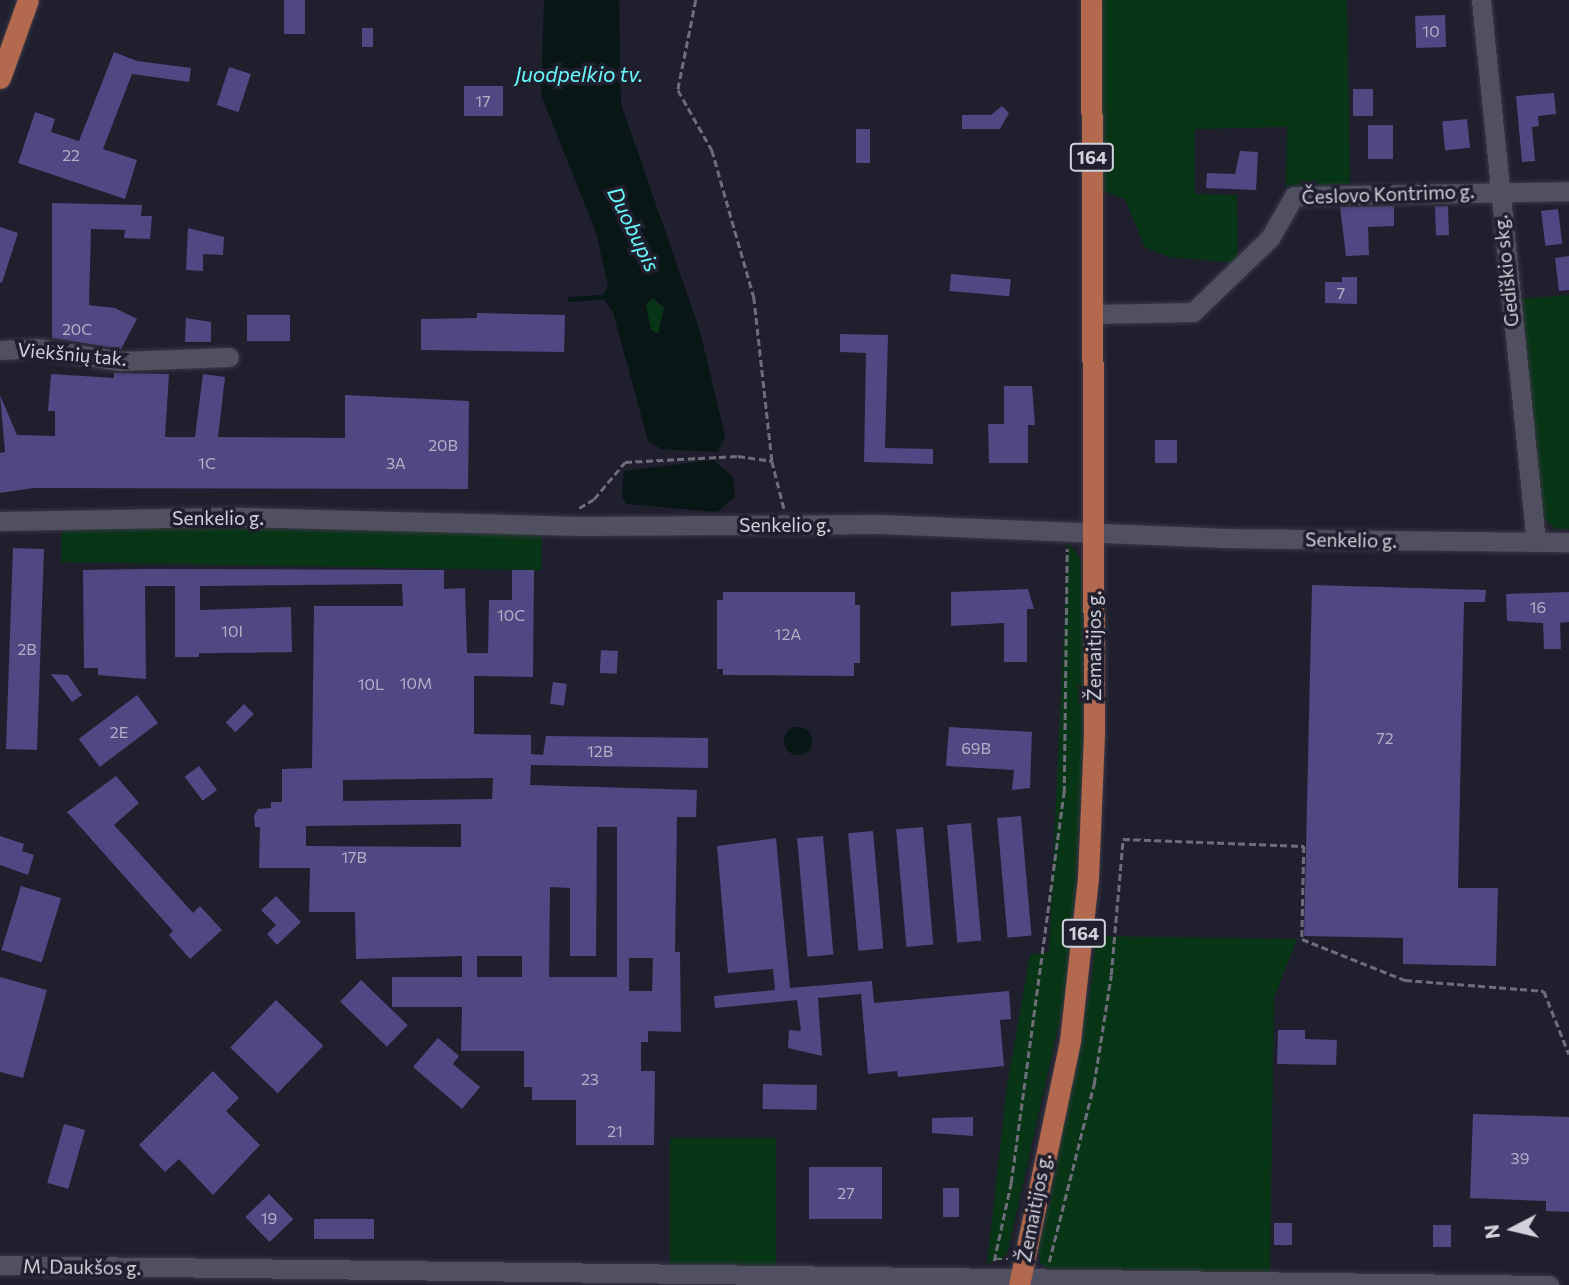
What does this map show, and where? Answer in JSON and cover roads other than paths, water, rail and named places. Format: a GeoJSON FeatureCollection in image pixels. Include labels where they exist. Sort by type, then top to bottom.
{"type":"FeatureCollection","features":[{"type":"Feature","properties":{"kind":"main road"},"geometry":{"type":"LineString","coordinates":[[0,78],[28,0]]}},
{"type":"Feature","properties":{"kind":"main road","name":"Žemaitijos g."},"geometry":{"type":"LineString","coordinates":[[1019,1282],[1070,1041],[1084,935],[1094,733],[1091,0]]}},
{"type":"Feature","properties":{"kind":"street","name":"Gediškio skg."},"geometry":{"type":"LineString","coordinates":[[1481,0],[1498,190],[1536,542]]}},
{"type":"Feature","properties":{"kind":"street","name":"Česlovo Kontrimo g."},"geometry":{"type":"LineString","coordinates":[[1093,314],[1193,312],[1270,239],[1294,196],[1498,190],[1569,191]]}},
{"type":"Feature","properties":{"kind":"street","name":"Viekšnių tak."},"geometry":{"type":"LineString","coordinates":[[0,350],[36,348],[120,361],[229,357]]}},
{"type":"Feature","properties":{"kind":"street","name":"Senkelio g."},"geometry":{"type":"LineString","coordinates":[[0,521],[240,517],[785,525],[1094,534],[1569,542]]}},
{"type":"Feature","properties":{"kind":"street","name":"M. Daukšos g."},"geometry":{"type":"LineString","coordinates":[[0,1265],[266,1277],[992,1278],[1019,1282],[1045,1279],[1549,1285]]}},
{"type":"Feature","properties":{"kind":"water","name":"Juodpelkio tv."},"geometry":{"type":"Polygon","coordinates":[[[544,0],[619,0],[621,104],[700,331],[725,436],[718,452],[661,449],[648,441],[613,312],[602,297],[608,286],[597,235],[541,95],[544,0]],[[653,298],[646,305],[651,330],[658,334],[664,308],[653,298]]]}},
{"type":"Feature","properties":{"kind":"water"},"geometry":{"type":"Polygon","coordinates":[[[713,460],[733,477],[735,497],[717,512],[627,504],[622,496],[624,471],[713,460]]]}},
{"type":"Feature","properties":{"kind":"water"},"geometry":{"type":"Polygon","coordinates":[[[798,727],[808,731],[812,741],[808,751],[798,755],[788,751],[784,741],[788,731],[798,727]]]}},
{"type":"Feature","properties":{"kind":"waterway"},"geometry":{"type":"LineString","coordinates":[[570,299],[602,297]]}},
{"type":"Feature","properties":{"kind":"water label","name":"Duobupis"},"geometry":{"type":"Point","coordinates":[634,229]}}]}
